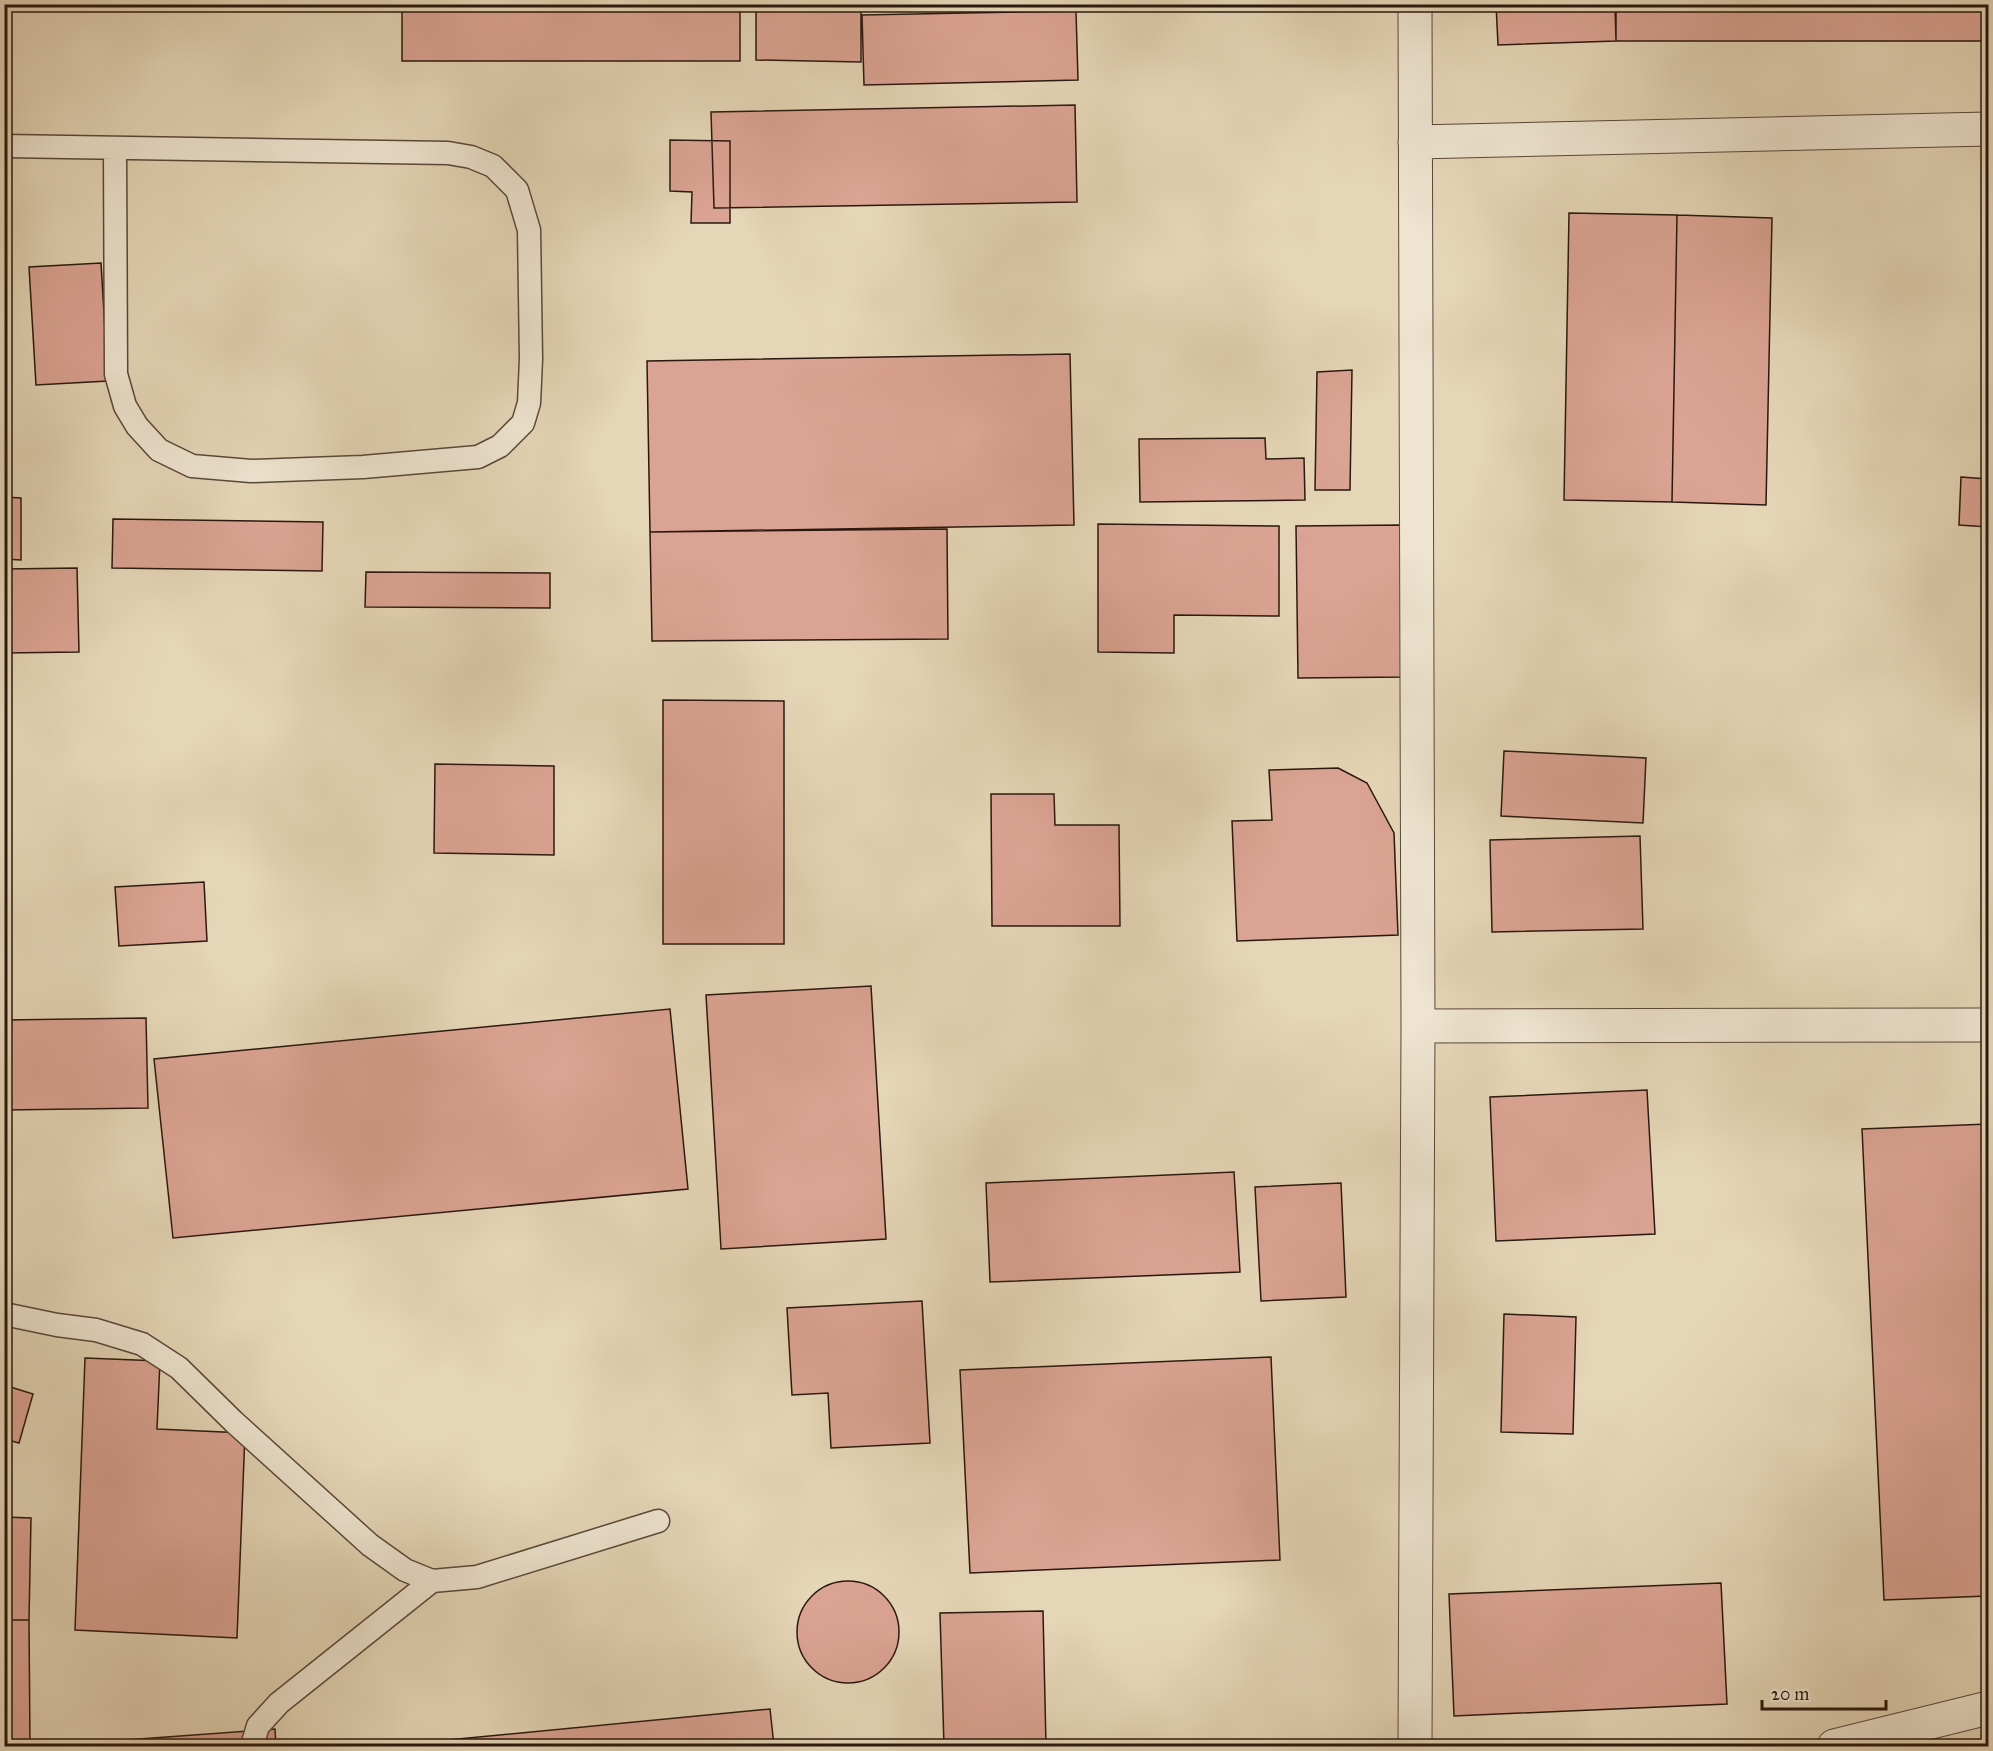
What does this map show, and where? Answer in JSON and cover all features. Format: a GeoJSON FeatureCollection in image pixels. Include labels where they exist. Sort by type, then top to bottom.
{"type":"FeatureCollection","features":[{"type":"Feature","properties":{"kind":"street"},"geometry":{"type":"LineString","coordinates":[[1415,4],[1418,1026],[1415,1746]]}},
{"type":"Feature","properties":{"kind":"street"},"geometry":{"type":"LineString","coordinates":[[1415,142],[1989,129]]}},
{"type":"Feature","properties":{"kind":"street"},"geometry":{"type":"LineString","coordinates":[[1418,1026],[1989,1026]]}},
{"type":"Feature","properties":{"kind":"street"},"geometry":{"type":"LineString","coordinates":[[1834,1746],[1989,1708]]}},
{"type":"Feature","properties":{"kind":"lane"},"geometry":{"type":"LineString","coordinates":[[4,146],[448,153],[471,157],[494,166],[517,190],[529,231],[530,403],[523,423],[500,446],[478,457],[363,467],[251,471],[192,466],[159,450],[137,426],[125,406],[116,374],[115,148]]}},
{"type":"Feature","properties":{"kind":"lane"},"geometry":{"type":"LineString","coordinates":[[4,1314],[96,1330],[142,1344],[179,1368],[242,1430],[370,1545],[405,1570],[432,1581],[477,1577],[658,1521]]}},
{"type":"Feature","properties":{"kind":"lane"},"geometry":{"type":"LineString","coordinates":[[252,1746],[258,1726],[279,1703],[432,1581]]}},
{"type":"Feature","properties":{"kind":"building"},"geometry":{"type":"Polygon","coordinates":[[[402,4],[740,4],[740,61],[402,61],[402,4]]]}},
{"type":"Feature","properties":{"kind":"building"},"geometry":{"type":"Polygon","coordinates":[[[756,4],[861,4],[861,62],[756,60],[756,4]]]}},
{"type":"Feature","properties":{"kind":"building"},"geometry":{"type":"Polygon","coordinates":[[[1330,4],[1330,5],[1200,5],[1330,4]]]}},
{"type":"Feature","properties":{"kind":"building"},"geometry":{"type":"Polygon","coordinates":[[[1496,4],[1615,4],[1616,41],[1498,45],[1496,4]]]}},
{"type":"Feature","properties":{"kind":"building"},"geometry":{"type":"Polygon","coordinates":[[[1616,4],[1988,4],[1988,41],[1616,41],[1616,4]]]}},
{"type":"Feature","properties":{"kind":"building"},"geometry":{"type":"Polygon","coordinates":[[[1076,11],[1078,80],[864,85],[862,15],[1076,11]]]}},
{"type":"Feature","properties":{"kind":"building"},"geometry":{"type":"Polygon","coordinates":[[[1075,105],[1077,202],[714,208],[711,112],[1075,105]]]}},
{"type":"Feature","properties":{"kind":"building"},"geometry":{"type":"Polygon","coordinates":[[[670,140],[730,141],[730,223],[691,223],[692,192],[670,191],[670,140]]]}},
{"type":"Feature","properties":{"kind":"building"},"geometry":{"type":"Polygon","coordinates":[[[1569,213],[1677,215],[1672,502],[1564,500],[1569,213]]]}},
{"type":"Feature","properties":{"kind":"building"},"geometry":{"type":"Polygon","coordinates":[[[1677,215],[1772,218],[1766,505],[1672,502],[1677,215]]]}},
{"type":"Feature","properties":{"kind":"building"},"geometry":{"type":"Polygon","coordinates":[[[101,263],[108,381],[36,385],[29,267],[101,263]]]}},
{"type":"Feature","properties":{"kind":"building"},"geometry":{"type":"Polygon","coordinates":[[[1070,354],[1074,525],[650,532],[647,361],[1070,354]]]}},
{"type":"Feature","properties":{"kind":"building"},"geometry":{"type":"Polygon","coordinates":[[[1352,370],[1350,490],[1315,490],[1317,372],[1352,370]]]}},
{"type":"Feature","properties":{"kind":"building"},"geometry":{"type":"Polygon","coordinates":[[[1265,438],[1266,459],[1304,458],[1305,500],[1140,502],[1139,439],[1265,438]]]}},
{"type":"Feature","properties":{"kind":"building"},"geometry":{"type":"Polygon","coordinates":[[[1961,477],[1988,479],[1988,527],[1959,525],[1961,477]]]}},
{"type":"Feature","properties":{"kind":"building"},"geometry":{"type":"Polygon","coordinates":[[[4,497],[21,498],[21,560],[4,559],[4,497]]]}},
{"type":"Feature","properties":{"kind":"building"},"geometry":{"type":"Polygon","coordinates":[[[113,519],[323,522],[322,571],[112,568],[113,519]]]}},
{"type":"Feature","properties":{"kind":"building"},"geometry":{"type":"Polygon","coordinates":[[[1098,524],[1279,526],[1279,616],[1174,615],[1174,653],[1098,652],[1098,524]]]}},
{"type":"Feature","properties":{"kind":"building"},"geometry":{"type":"Polygon","coordinates":[[[1402,525],[1405,677],[1298,678],[1296,526],[1402,525]]]}},
{"type":"Feature","properties":{"kind":"building"},"geometry":{"type":"Polygon","coordinates":[[[947,529],[948,639],[652,641],[650,532],[947,529]]]}},
{"type":"Feature","properties":{"kind":"building"},"geometry":{"type":"Polygon","coordinates":[[[77,568],[79,652],[4,653],[4,569],[77,568]]]}},
{"type":"Feature","properties":{"kind":"building"},"geometry":{"type":"Polygon","coordinates":[[[366,572],[550,573],[550,608],[365,607],[366,572]]]}},
{"type":"Feature","properties":{"kind":"building"},"geometry":{"type":"Polygon","coordinates":[[[663,700],[784,701],[784,944],[663,944],[663,700]]]}},
{"type":"Feature","properties":{"kind":"building"},"geometry":{"type":"Polygon","coordinates":[[[1504,751],[1646,758],[1643,823],[1501,816],[1504,751]]]}},
{"type":"Feature","properties":{"kind":"building"},"geometry":{"type":"Polygon","coordinates":[[[435,764],[554,766],[554,855],[434,853],[435,764]]]}},
{"type":"Feature","properties":{"kind":"building"},"geometry":{"type":"Polygon","coordinates":[[[1338,768],[1367,783],[1394,833],[1398,935],[1237,941],[1232,821],[1272,820],[1269,770],[1338,768]]]}},
{"type":"Feature","properties":{"kind":"building"},"geometry":{"type":"Polygon","coordinates":[[[991,794],[1054,794],[1055,825],[1119,825],[1120,926],[992,926],[991,794]]]}},
{"type":"Feature","properties":{"kind":"building"},"geometry":{"type":"Polygon","coordinates":[[[1640,836],[1643,929],[1492,932],[1490,840],[1640,836]]]}},
{"type":"Feature","properties":{"kind":"building"},"geometry":{"type":"Polygon","coordinates":[[[204,882],[207,941],[119,946],[115,887],[204,882]]]}},
{"type":"Feature","properties":{"kind":"building"},"geometry":{"type":"Polygon","coordinates":[[[871,986],[886,1239],[721,1249],[706,995],[871,986]]]}},
{"type":"Feature","properties":{"kind":"building"},"geometry":{"type":"Polygon","coordinates":[[[670,1009],[688,1189],[173,1238],[154,1059],[670,1009]]]}},
{"type":"Feature","properties":{"kind":"building"},"geometry":{"type":"Polygon","coordinates":[[[146,1018],[148,1108],[4,1110],[4,1020],[146,1018]]]}},
{"type":"Feature","properties":{"kind":"building"},"geometry":{"type":"Polygon","coordinates":[[[1647,1090],[1655,1234],[1496,1241],[1490,1097],[1647,1090]]]}},
{"type":"Feature","properties":{"kind":"building"},"geometry":{"type":"Polygon","coordinates":[[[1988,1124],[1988,1596],[1884,1600],[1862,1129],[1988,1124]]]}},
{"type":"Feature","properties":{"kind":"building"},"geometry":{"type":"Polygon","coordinates":[[[1234,1172],[1240,1272],[990,1282],[986,1183],[1234,1172]]]}},
{"type":"Feature","properties":{"kind":"building"},"geometry":{"type":"Polygon","coordinates":[[[1341,1183],[1346,1297],[1261,1301],[1255,1187],[1341,1183]]]}},
{"type":"Feature","properties":{"kind":"building"},"geometry":{"type":"Polygon","coordinates":[[[922,1301],[930,1443],[831,1448],[828,1393],[792,1395],[787,1308],[922,1301]]]}},
{"type":"Feature","properties":{"kind":"building"},"geometry":{"type":"Polygon","coordinates":[[[1504,1314],[1576,1317],[1573,1434],[1501,1432],[1504,1314]]]}},
{"type":"Feature","properties":{"kind":"building"},"geometry":{"type":"Polygon","coordinates":[[[1271,1357],[1280,1560],[970,1573],[960,1370],[1271,1357]]]}},
{"type":"Feature","properties":{"kind":"building"},"geometry":{"type":"Polygon","coordinates":[[[85,1358],[160,1361],[157,1429],[245,1433],[237,1638],[75,1630],[85,1358]]]}},
{"type":"Feature","properties":{"kind":"building"},"geometry":{"type":"Polygon","coordinates":[[[4,1385],[33,1394],[19,1443],[4,1439],[4,1385]]]}},
{"type":"Feature","properties":{"kind":"building"},"geometry":{"type":"Polygon","coordinates":[[[4,1517],[31,1518],[29,1620],[4,1620],[4,1517]]]}},
{"type":"Feature","properties":{"kind":"building"},"geometry":{"type":"Polygon","coordinates":[[[848,1581],[868,1584],[877,1589],[891,1603],[896,1612],[899,1632],[896,1652],[891,1661],[877,1675],[868,1680],[848,1683],[828,1680],[819,1675],[805,1661],[800,1652],[797,1632],[800,1612],[805,1603],[819,1589],[828,1584],[848,1581]]]}},
{"type":"Feature","properties":{"kind":"building"},"geometry":{"type":"Polygon","coordinates":[[[1721,1583],[1727,1704],[1454,1716],[1449,1594],[1721,1583]]]}},
{"type":"Feature","properties":{"kind":"building"},"geometry":{"type":"Polygon","coordinates":[[[1043,1611],[1046,1746],[944,1746],[940,1613],[1043,1611]]]}},
{"type":"Feature","properties":{"kind":"building"},"geometry":{"type":"Polygon","coordinates":[[[4,1620],[29,1620],[30,1746],[4,1746],[4,1620]]]}},
{"type":"Feature","properties":{"kind":"building"},"geometry":{"type":"Polygon","coordinates":[[[770,1709],[774,1746],[385,1746],[770,1709]]]}},
{"type":"Feature","properties":{"kind":"building"},"geometry":{"type":"Polygon","coordinates":[[[275,1729],[276,1746],[42,1746],[275,1729]]]}}]}
